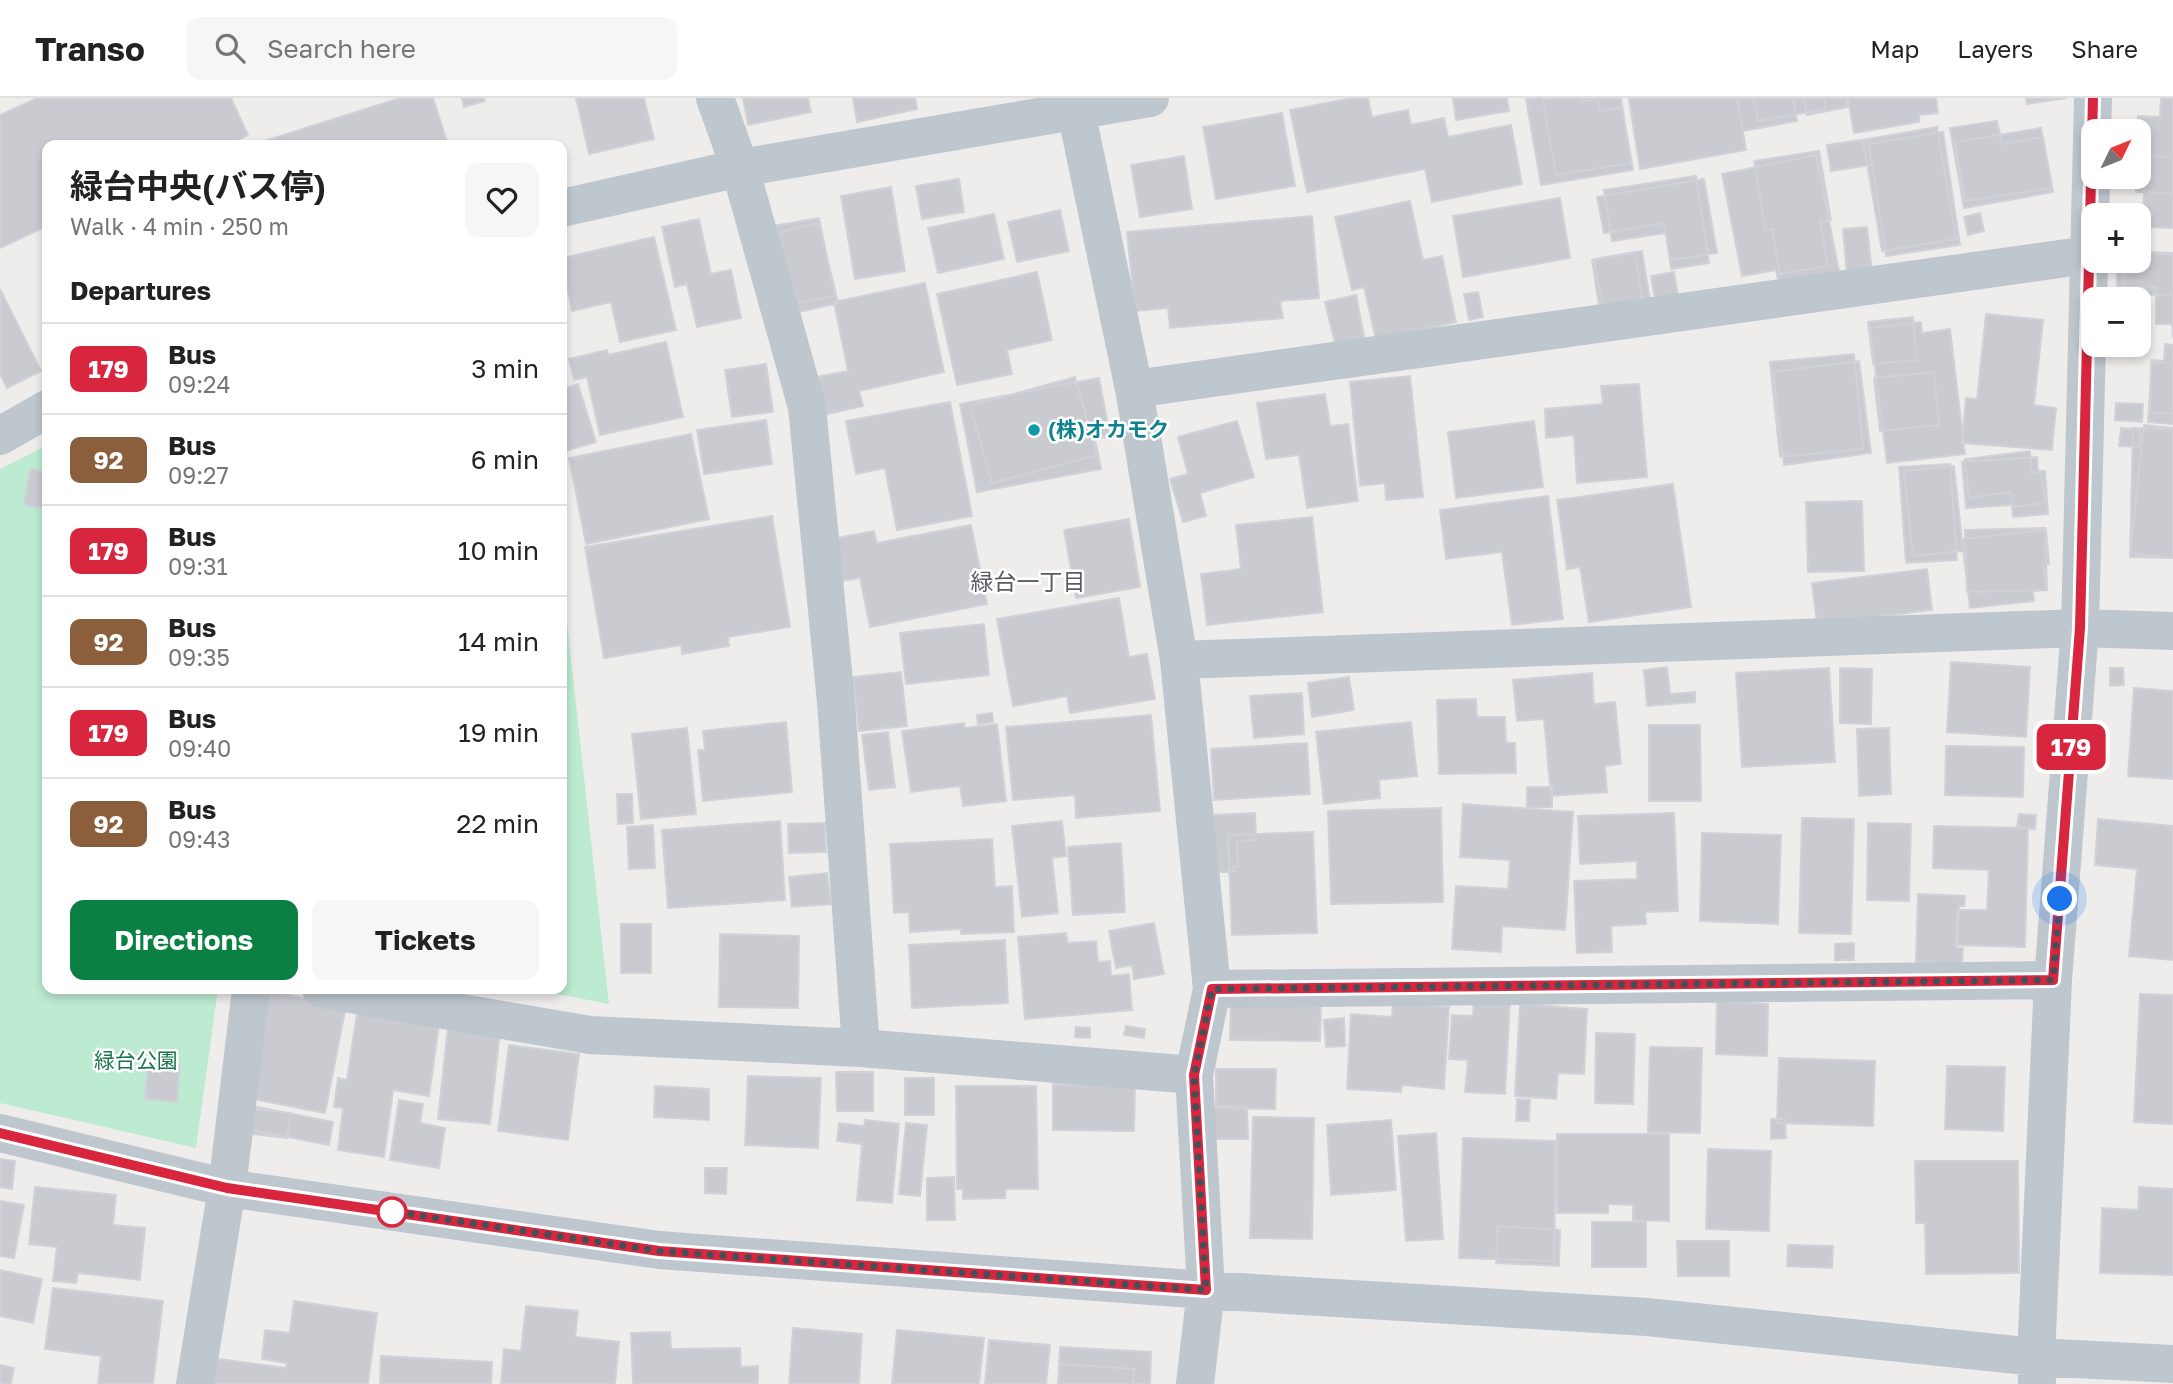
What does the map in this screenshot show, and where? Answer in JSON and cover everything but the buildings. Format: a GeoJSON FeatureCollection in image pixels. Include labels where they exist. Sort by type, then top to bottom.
{"type":"FeatureCollection","features":[{"type":"Feature","properties":{"kind":"street"},"geometry":{"type":"LineString","coordinates":[[715,98],[740,168],[807,407],[836,702],[861,1048]]}},
{"type":"Feature","properties":{"kind":"street"},"geometry":{"type":"LineString","coordinates":[[567,207],[740,168],[1150,98]]}},
{"type":"Feature","properties":{"kind":"street"},"geometry":{"type":"LineString","coordinates":[[2090,203],[2093,98]]}},
{"type":"Feature","properties":{"kind":"street"},"geometry":{"type":"LineString","coordinates":[[1076,111],[1134,389],[1179,660],[1212,989],[1194,1075],[1206,1290],[1195,1384]]}},
{"type":"Feature","properties":{"kind":"street"},"geometry":{"type":"LineString","coordinates":[[1134,389],[2081,255]]}},
{"type":"Feature","properties":{"kind":"street"},"geometry":{"type":"LineString","coordinates":[[2037,1371],[2053,980],[2080,628],[2088,273]]}},
{"type":"Feature","properties":{"kind":"street"},"geometry":{"type":"LineString","coordinates":[[0,436],[42,412]]}},
{"type":"Feature","properties":{"kind":"street"},"geometry":{"type":"LineString","coordinates":[[1179,660],[2080,628],[2173,631]]}},
{"type":"Feature","properties":{"kind":"street"},"geometry":{"type":"LineString","coordinates":[[1212,989],[2053,980]]}},
{"type":"Feature","properties":{"kind":"street"},"geometry":{"type":"LineString","coordinates":[[195,1384],[227,1188],[250,994]]}},
{"type":"Feature","properties":{"kind":"street"},"geometry":{"type":"LineString","coordinates":[[350,994],[590,1035],[861,1048],[1194,1075]]}},
{"type":"Feature","properties":{"kind":"street"},"geometry":{"type":"LineString","coordinates":[[0,1133],[227,1188],[659,1251],[1206,1290],[1647,1317],[2037,1371],[2173,1364]]}},
{"type":"Feature","properties":{"kind":"green space","name":"緑台公園"},"geometry":{"type":"Polygon","coordinates":[[[42,448],[42,994],[217,994],[196,1148],[0,1103],[0,469],[42,448]]]}},
{"type":"Feature","properties":{"kind":"green space"},"geometry":{"type":"Polygon","coordinates":[[[567,622],[609,1004],[557,994],[567,994],[567,622]]]}},
{"type":"Feature","properties":{"kind":"bus line","name":"179"},"geometry":{"type":"LineString","coordinates":[[0,1133],[227,1188],[659,1251],[1206,1290],[1194,1075],[1212,989],[2053,980],[2080,628],[2093,98]]}},
{"type":"Feature","properties":{"kind":"place","name":"(株)オカモク"},"geometry":{"type":"Point","coordinates":[1034,430]}},
{"type":"Feature","properties":{"kind":"district","name":"緑台一丁目"},"geometry":{"type":"Point","coordinates":[1028,582]}},
{"type":"Feature","properties":{"kind":"route"},"geometry":{"type":"LineString","coordinates":[[392,1212],[389,1211],[659,1251],[1206,1290],[1194,1075],[1212,989],[2053,980],[2060,899]]}}]}
